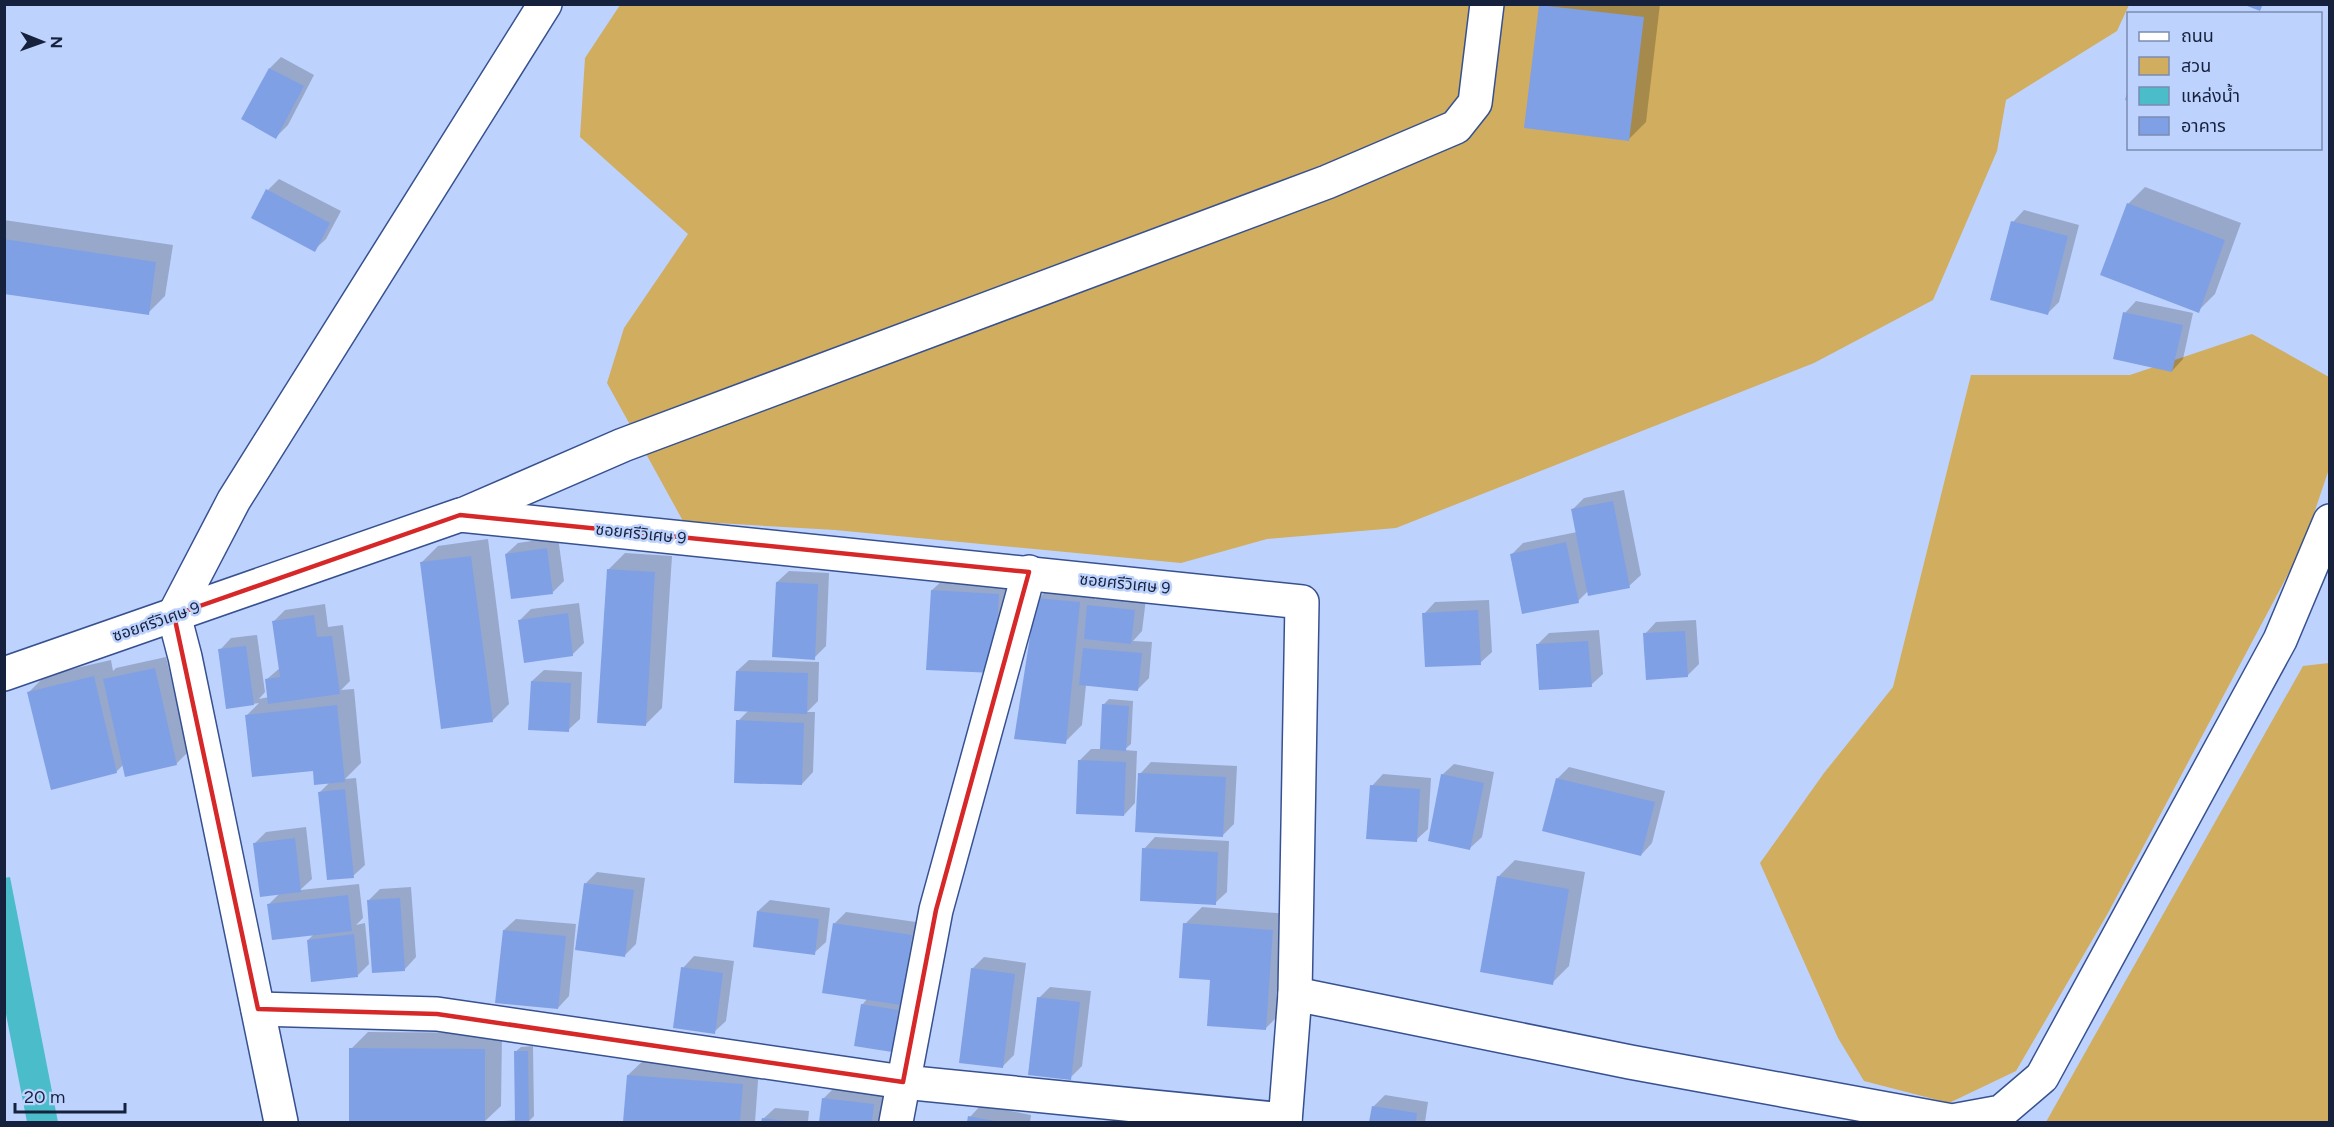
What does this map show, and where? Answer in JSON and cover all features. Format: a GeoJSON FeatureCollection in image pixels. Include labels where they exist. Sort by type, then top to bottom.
{"type":"FeatureCollection","features":[{"type":"Feature","properties":{"kind":"street"},"geometry":{"type":"LineString","coordinates":[[281,1122],[174,615],[234,500],[545,4]]}},
{"type":"Feature","properties":{"kind":"street"},"geometry":{"type":"LineString","coordinates":[[460,515],[623,445],[1327,182],[1456,127],[1475,103],[1487,4]]}},
{"type":"Feature","properties":{"kind":"street","name":"ซอยศรีวิเศษ 9"},"geometry":{"type":"LineString","coordinates":[[4,674],[460,515],[1302,602],[1295,994]]}},
{"type":"Feature","properties":{"kind":"street"},"geometry":{"type":"LineString","coordinates":[[258,1009],[437,1014],[903,1083],[1285,1121],[1295,994],[1630,1062],[1952,1121],[2001,1112],[2042,1077],[2280,640],[2330,520]]}},
{"type":"Feature","properties":{"kind":"street"},"geometry":{"type":"LineString","coordinates":[[896,1122],[936,910],[1029,572]]}},
{"type":"Feature","properties":{"kind":"highlighted area"},"geometry":{"type":"Polygon","coordinates":[[[460,515],[1029,572],[936,910],[903,1082],[437,1014],[258,1009],[174,615],[460,515]]]}},
{"type":"Feature","properties":{"kind":"green space"},"geometry":{"type":"Polygon","coordinates":[[[620,5],[2129,5],[2117,31],[2006,100],[1997,151],[1933,300],[1814,363],[1396,528],[1267,539],[1181,563],[835,530],[683,521],[607,383],[624,328],[688,234],[580,137],[585,58],[620,5]]]}},
{"type":"Feature","properties":{"kind":"green space"},"geometry":{"type":"Polygon","coordinates":[[[2252,334],[2329,377],[2329,469],[2303,546],[2108,913],[2016,1071],[1949,1103],[1864,1081],[1838,1038],[1760,863],[1824,773],[1893,687],[1971,375],[2130,375],[2252,334]]]}},
{"type":"Feature","properties":{"kind":"green space"},"geometry":{"type":"Polygon","coordinates":[[[2329,663],[2329,1122],[2046,1122],[2303,666],[2329,663]]]}},
{"type":"Feature","properties":{"kind":"water"},"geometry":{"type":"Polygon","coordinates":[[[10,877],[58,1122],[27,1122],[5,1009],[4,878],[10,877]]]}},
{"type":"Feature","properties":{"kind":"building"},"geometry":{"type":"Polygon","coordinates":[[[2242,4],[2263,4],[2260,11],[2242,4]]]}},
{"type":"Feature","properties":{"kind":"building"},"geometry":{"type":"Polygon","coordinates":[[[1539,5],[1644,17],[1629,141],[1524,128],[1539,5]]]}},
{"type":"Feature","properties":{"kind":"building"},"geometry":{"type":"Polygon","coordinates":[[[269,68],[304,86],[276,139],[241,119],[269,68]]]}},
{"type":"Feature","properties":{"kind":"building"},"geometry":{"type":"Polygon","coordinates":[[[266,189],[330,223],[315,252],[251,218],[266,189]]]}},
{"type":"Feature","properties":{"kind":"building"},"geometry":{"type":"Polygon","coordinates":[[[2127,203],[2225,240],[2199,313],[2100,275],[2127,203]]]}},
{"type":"Feature","properties":{"kind":"building"},"geometry":{"type":"Polygon","coordinates":[[[2011,221],[2068,236],[2048,315],[1990,300],[2011,221]]]}},
{"type":"Feature","properties":{"kind":"building"},"geometry":{"type":"Polygon","coordinates":[[[4,239],[156,262],[149,315],[4,294],[4,239]]]}},
{"type":"Feature","properties":{"kind":"building"},"geometry":{"type":"Polygon","coordinates":[[[2123,312],[2183,325],[2172,372],[2113,359],[2123,312]]]}},
{"type":"Feature","properties":{"kind":"building"},"geometry":{"type":"Polygon","coordinates":[[[1613,501],[1630,588],[1588,596],[1571,509],[1613,501]]]}},
{"type":"Feature","properties":{"kind":"building"},"geometry":{"type":"Polygon","coordinates":[[[1566,542],[1579,603],[1522,614],[1510,554],[1566,542]]]}},
{"type":"Feature","properties":{"kind":"building"},"geometry":{"type":"Polygon","coordinates":[[[547,548],[553,594],[511,599],[505,554],[547,548]]]}},
{"type":"Feature","properties":{"kind":"building"},"geometry":{"type":"Polygon","coordinates":[[[471,556],[493,722],[441,729],[420,562],[471,556]]]}},
{"type":"Feature","properties":{"kind":"building"},"geometry":{"type":"Polygon","coordinates":[[[607,569],[655,572],[646,726],[597,723],[607,569]]]}},
{"type":"Feature","properties":{"kind":"building"},"geometry":{"type":"Polygon","coordinates":[[[776,582],[818,584],[815,660],[772,657],[776,582]]]}},
{"type":"Feature","properties":{"kind":"building"},"geometry":{"type":"Polygon","coordinates":[[[931,590],[999,594],[994,673],[926,670],[931,590]]]}},
{"type":"Feature","properties":{"kind":"building"},"geometry":{"type":"Polygon","coordinates":[[[1036,598],[1080,602],[1066,744],[1014,739],[1036,598]]]}},
{"type":"Feature","properties":{"kind":"building"},"geometry":{"type":"Polygon","coordinates":[[[1087,605],[1135,610],[1131,644],[1084,639],[1087,605]]]}},
{"type":"Feature","properties":{"kind":"building"},"geometry":{"type":"Polygon","coordinates":[[[1478,610],[1481,665],[1425,667],[1422,613],[1478,610]]]}},
{"type":"Feature","properties":{"kind":"building"},"geometry":{"type":"Polygon","coordinates":[[[568,613],[573,656],[524,663],[518,620],[568,613]]]}},
{"type":"Feature","properties":{"kind":"building"},"geometry":{"type":"Polygon","coordinates":[[[314,615],[317,637],[332,636],[340,694],[268,704],[265,679],[280,677],[272,621],[314,615]]]}},
{"type":"Feature","properties":{"kind":"building"},"geometry":{"type":"Polygon","coordinates":[[[1685,631],[1688,677],[1646,680],[1643,633],[1685,631]]]}},
{"type":"Feature","properties":{"kind":"building"},"geometry":{"type":"Polygon","coordinates":[[[1588,641],[1592,687],[1539,690],[1536,644],[1588,641]]]}},
{"type":"Feature","properties":{"kind":"building"},"geometry":{"type":"Polygon","coordinates":[[[246,646],[254,705],[226,709],[218,649],[246,646]]]}},
{"type":"Feature","properties":{"kind":"building"},"geometry":{"type":"Polygon","coordinates":[[[1083,648],[1142,653],[1138,691],[1079,685],[1083,648]]]}},
{"type":"Feature","properties":{"kind":"building"},"geometry":{"type":"Polygon","coordinates":[[[155,668],[177,765],[125,777],[103,679],[155,668]]]}},
{"type":"Feature","properties":{"kind":"building"},"geometry":{"type":"Polygon","coordinates":[[[736,671],[808,673],[807,714],[734,711],[736,671]]]}},
{"type":"Feature","properties":{"kind":"building"},"geometry":{"type":"Polygon","coordinates":[[[94,676],[117,773],[51,790],[27,692],[94,676]]]}},
{"type":"Feature","properties":{"kind":"building"},"geometry":{"type":"Polygon","coordinates":[[[531,681],[571,683],[569,732],[528,730],[531,681]]]}},
{"type":"Feature","properties":{"kind":"building"},"geometry":{"type":"Polygon","coordinates":[[[1102,704],[1129,706],[1126,751],[1100,749],[1102,704]]]}},
{"type":"Feature","properties":{"kind":"building"},"geometry":{"type":"Polygon","coordinates":[[[337,705],[345,782],[314,785],[313,771],[252,777],[245,715],[337,705]]]}},
{"type":"Feature","properties":{"kind":"building"},"geometry":{"type":"Polygon","coordinates":[[[736,720],[804,723],[802,785],[734,783],[736,720]]]}},
{"type":"Feature","properties":{"kind":"building"},"geometry":{"type":"Polygon","coordinates":[[[1078,760],[1126,762],[1124,816],[1076,814],[1078,760]]]}},
{"type":"Feature","properties":{"kind":"building"},"geometry":{"type":"Polygon","coordinates":[[[1138,773],[1226,777],[1223,837],[1135,832],[1138,773]]]}},
{"type":"Feature","properties":{"kind":"building"},"geometry":{"type":"Polygon","coordinates":[[[1441,774],[1484,783],[1470,850],[1428,841],[1441,774]]]}},
{"type":"Feature","properties":{"kind":"building"},"geometry":{"type":"Polygon","coordinates":[[[1556,778],[1655,802],[1641,856],[1542,831],[1556,778]]]}},
{"type":"Feature","properties":{"kind":"building"},"geometry":{"type":"Polygon","coordinates":[[[1370,785],[1420,789],[1417,842],[1366,839],[1370,785]]]}},
{"type":"Feature","properties":{"kind":"building"},"geometry":{"type":"Polygon","coordinates":[[[345,789],[354,878],[327,880],[318,792],[345,789]]]}},
{"type":"Feature","properties":{"kind":"building"},"geometry":{"type":"Polygon","coordinates":[[[295,838],[301,892],[260,897],[253,843],[295,838]]]}},
{"type":"Feature","properties":{"kind":"building"},"geometry":{"type":"Polygon","coordinates":[[[1142,848],[1218,852],[1216,905],[1140,901],[1142,848]]]}},
{"type":"Feature","properties":{"kind":"building"},"geometry":{"type":"Polygon","coordinates":[[[1497,876],[1569,889],[1553,985],[1480,972],[1497,876]]]}},
{"type":"Feature","properties":{"kind":"building"},"geometry":{"type":"Polygon","coordinates":[[[584,883],[634,890],[625,957],[575,950],[584,883]]]}},
{"type":"Feature","properties":{"kind":"building"},"geometry":{"type":"Polygon","coordinates":[[[348,895],[352,931],[272,940],[267,904],[348,895]]]}},
{"type":"Feature","properties":{"kind":"building"},"geometry":{"type":"Polygon","coordinates":[[[400,898],[405,971],[372,973],[367,900],[400,898]]]}},
{"type":"Feature","properties":{"kind":"building"},"geometry":{"type":"Polygon","coordinates":[[[757,911],[819,919],[815,955],[753,947],[757,911]]]}},
{"type":"Feature","properties":{"kind":"building"},"geometry":{"type":"Polygon","coordinates":[[[833,923],[912,935],[901,1005],[822,993],[833,923]]]}},
{"type":"Feature","properties":{"kind":"building"},"geometry":{"type":"Polygon","coordinates":[[[1183,923],[1273,930],[1266,1030],[1207,1026],[1210,980],[1179,978],[1183,923]]]}},
{"type":"Feature","properties":{"kind":"building"},"geometry":{"type":"Polygon","coordinates":[[[503,930],[566,936],[558,1009],[495,1003],[503,930]]]}},
{"type":"Feature","properties":{"kind":"building"},"geometry":{"type":"Polygon","coordinates":[[[354,934],[358,977],[311,982],[307,940],[354,934]]]}},
{"type":"Feature","properties":{"kind":"building"},"geometry":{"type":"Polygon","coordinates":[[[681,967],[723,973],[715,1034],[673,1028],[681,967]]]}},
{"type":"Feature","properties":{"kind":"building"},"geometry":{"type":"Polygon","coordinates":[[[971,968],[1015,974],[1003,1068],[959,1063],[971,968]]]}},
{"type":"Feature","properties":{"kind":"building"},"geometry":{"type":"Polygon","coordinates":[[[1037,997],[1080,1002],[1071,1080],[1028,1075],[1037,997]]]}},
{"type":"Feature","properties":{"kind":"building"},"geometry":{"type":"Polygon","coordinates":[[[861,1004],[898,1010],[892,1052],[854,1046],[861,1004]]]}},
{"type":"Feature","properties":{"kind":"building"},"geometry":{"type":"Polygon","coordinates":[[[349,1048],[485,1049],[485,1122],[349,1122],[349,1048]]]}},
{"type":"Feature","properties":{"kind":"building"},"geometry":{"type":"Polygon","coordinates":[[[514,1051],[528,1051],[529,1122],[515,1122],[514,1051]]]}},
{"type":"Feature","properties":{"kind":"building"},"geometry":{"type":"Polygon","coordinates":[[[627,1075],[743,1084],[740,1122],[623,1122],[627,1075]]]}},
{"type":"Feature","properties":{"kind":"building"},"geometry":{"type":"Polygon","coordinates":[[[822,1098],[874,1104],[872,1122],[819,1122],[822,1098]]]}},
{"type":"Feature","properties":{"kind":"building"},"geometry":{"type":"Polygon","coordinates":[[[1372,1106],[1417,1113],[1416,1122],[1369,1122],[1372,1106]]]}},
{"type":"Feature","properties":{"kind":"building"},"geometry":{"type":"Polygon","coordinates":[[[968,1116],[995,1121],[995,1122],[967,1122],[968,1116]]]}},
{"type":"Feature","properties":{"kind":"building"},"geometry":{"type":"Polygon","coordinates":[[[762,1118],[787,1121],[787,1122],[761,1122],[762,1118]]]}}]}
